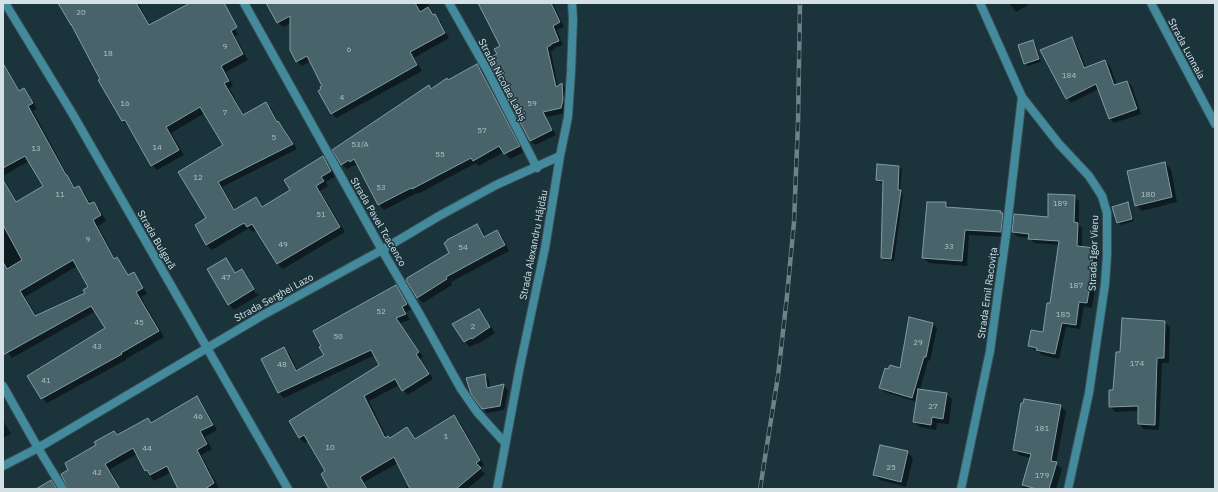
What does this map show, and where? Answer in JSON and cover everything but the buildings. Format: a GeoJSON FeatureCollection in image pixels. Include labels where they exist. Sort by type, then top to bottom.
{"type":"FeatureCollection","features":[{"type":"Feature","properties":{"kind":"street","name":"Strada Bulgară"},"geometry":{"type":"LineString","coordinates":[[5,3],[72,113],[288,489]]}},
{"type":"Feature","properties":{"kind":"street","name":"Strada Pavel Tcacenco"},"geometry":{"type":"LineString","coordinates":[[244,3],[382,250],[419,313],[460,389],[477,412],[505,443]]}},
{"type":"Feature","properties":{"kind":"street","name":"Strada Nicolae Labiș"},"geometry":{"type":"LineString","coordinates":[[449,3],[487,70],[537,168]]}},
{"type":"Feature","properties":{"kind":"street","name":"Strada Alexandru Hâjdău"},"geometry":{"type":"LineString","coordinates":[[497,489],[520,366],[545,248],[568,117],[572,72],[572,3]]}},
{"type":"Feature","properties":{"kind":"street","name":"Strada Igor Vieru"},"geometry":{"type":"LineString","coordinates":[[980,3],[1022,97],[1059,144],[1089,176],[1102,196],[1107,213],[1105,284],[1089,393],[1068,489]]}},
{"type":"Feature","properties":{"kind":"street","name":"Strada Lunnaia"},"geometry":{"type":"LineString","coordinates":[[1151,3],[1215,124]]}},
{"type":"Feature","properties":{"kind":"street","name":"Strada Emil Racovița"},"geometry":{"type":"LineString","coordinates":[[961,489],[990,351],[1006,235],[1022,97]]}},
{"type":"Feature","properties":{"kind":"street","name":"Strada Serghei Lazo"},"geometry":{"type":"LineString","coordinates":[[3,466],[38,448],[263,315],[382,250],[439,216],[518,174],[537,168],[560,156]]}},
{"type":"Feature","properties":{"kind":"street"},"geometry":{"type":"LineString","coordinates":[[3,386],[63,489]]}},
{"type":"Feature","properties":{"kind":"railway"},"geometry":{"type":"LineString","coordinates":[[760,489],[778,376],[794,222],[798,123],[800,3]]}}]}
